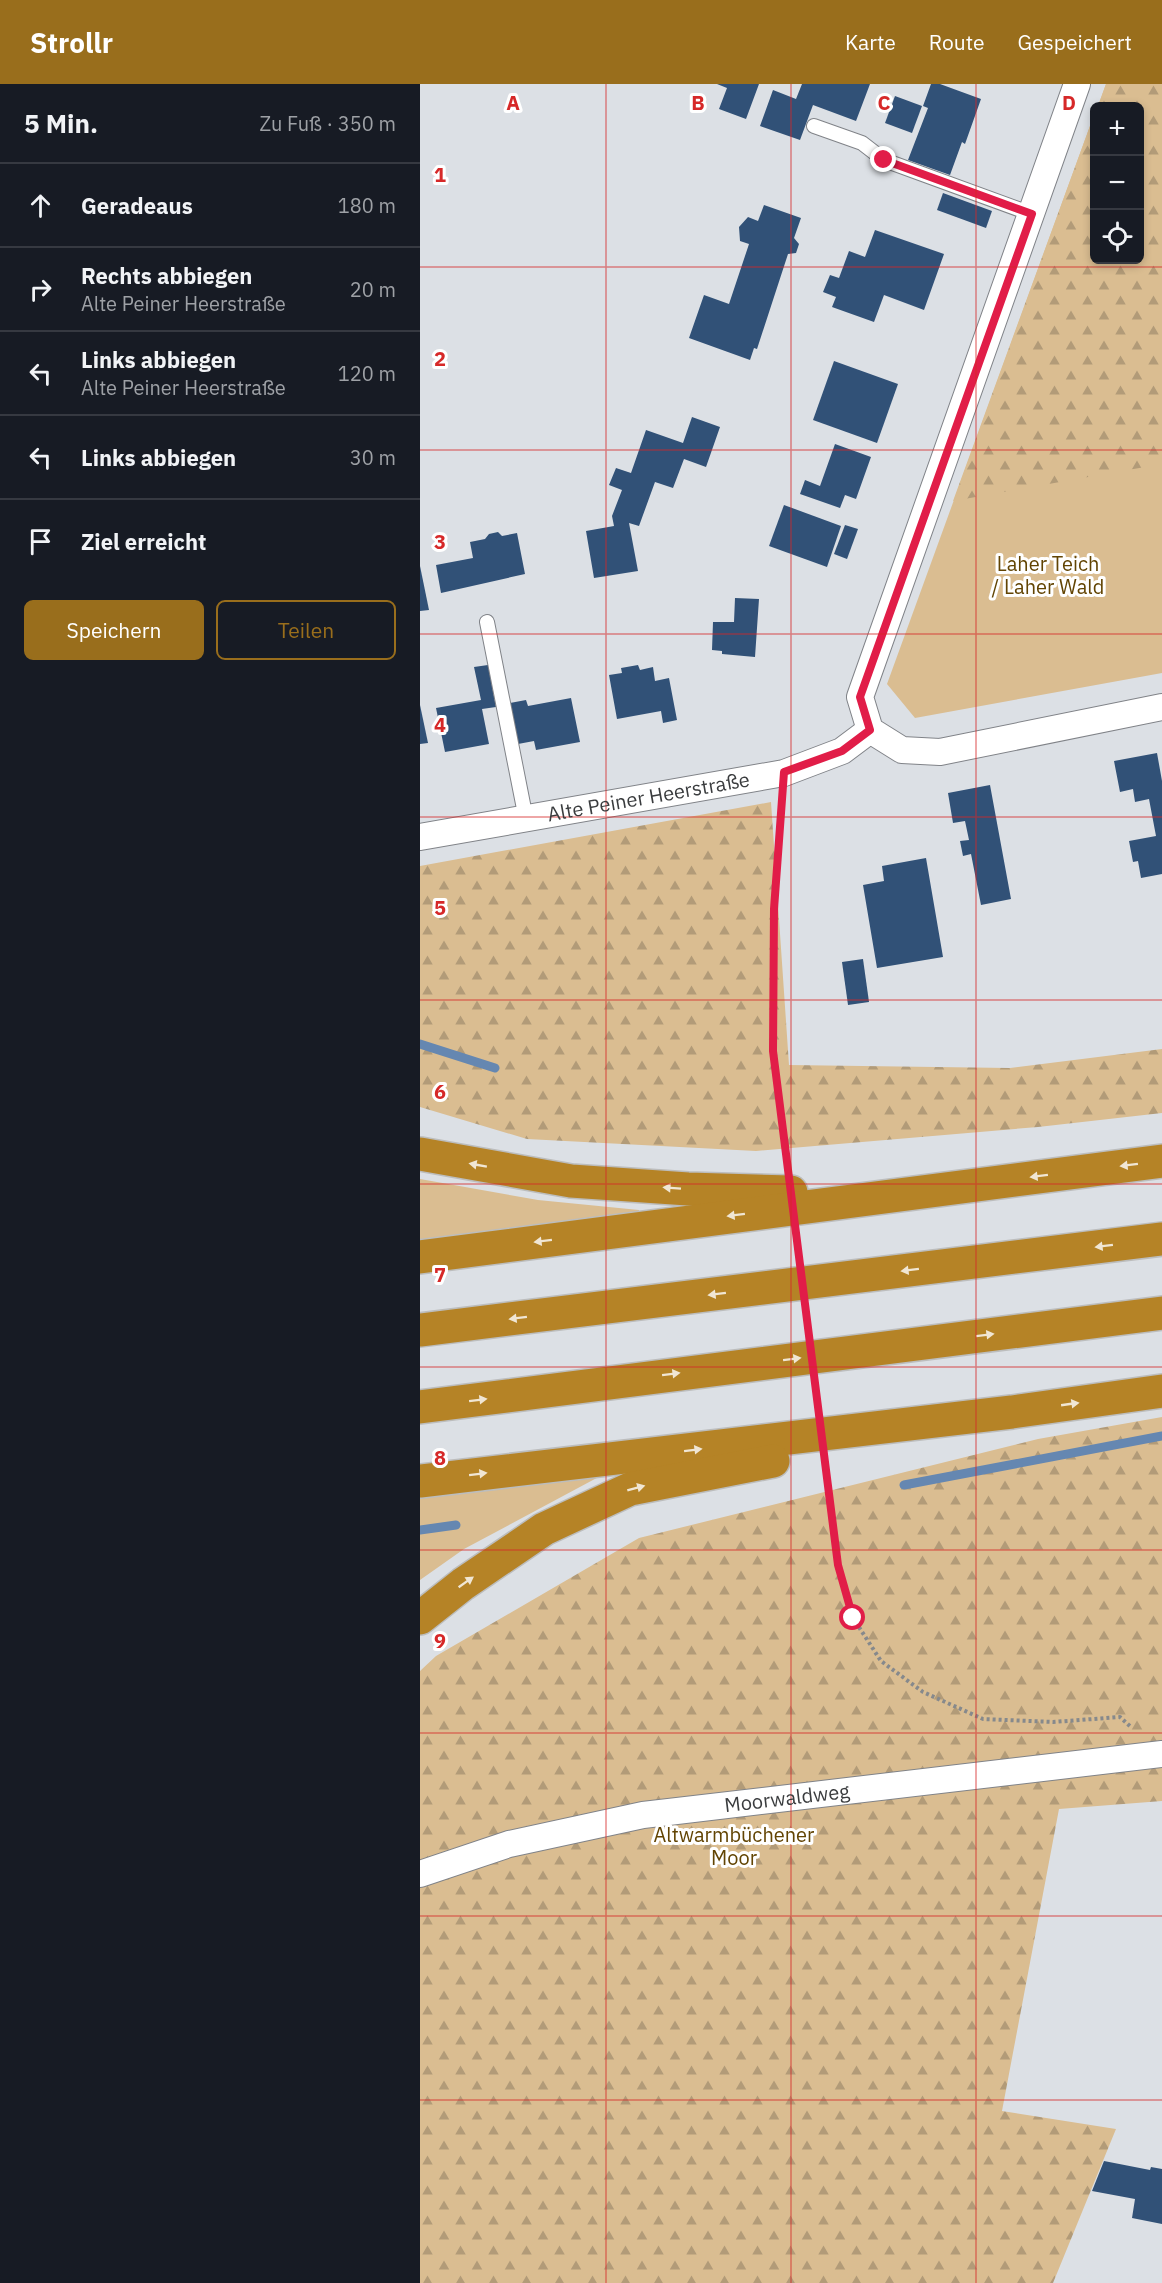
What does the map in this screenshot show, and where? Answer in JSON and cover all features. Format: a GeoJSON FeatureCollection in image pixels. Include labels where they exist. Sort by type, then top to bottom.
{"type":"FeatureCollection","features":[{"type":"Feature","properties":{"kind":"highway"},"geometry":{"type":"LineString","coordinates":[[420,1154],[571,1180],[688,1189],[898,1194]]}},
{"type":"Feature","properties":{"kind":"highway"},"geometry":{"type":"LineString","coordinates":[[420,1257],[1162,1161]]}},
{"type":"Feature","properties":{"kind":"highway"},"geometry":{"type":"LineString","coordinates":[[420,1330],[1162,1239]]}},
{"type":"Feature","properties":{"kind":"highway"},"geometry":{"type":"LineString","coordinates":[[420,1407],[1162,1313]]}},
{"type":"Feature","properties":{"kind":"highway"},"geometry":{"type":"LineString","coordinates":[[420,1481],[1012,1412],[1162,1391]]}},
{"type":"Feature","properties":{"kind":"highway"},"geometry":{"type":"LineString","coordinates":[[420,1617],[462,1584],[544,1529],[630,1489],[736,1468],[920,1440],[1012,1412]]}},
{"type":"Feature","properties":{"kind":"street"},"geometry":{"type":"LineString","coordinates":[[1077,84],[860,697],[870,730],[902,750],[940,752],[1162,707]]}},
{"type":"Feature","properties":{"kind":"street","name":"Alte Peiner Heerstraße"},"geometry":{"type":"LineString","coordinates":[[420,837],[784,772],[842,751],[870,730]]}},
{"type":"Feature","properties":{"kind":"street","name":"Moorwaldweg"},"geometry":{"type":"LineString","coordinates":[[420,1874],[509,1844],[643,1815],[1162,1754]]}},
{"type":"Feature","properties":{"kind":"lane"},"geometry":{"type":"LineString","coordinates":[[814,126],[862,143],[884,160],[1032,214]]}},
{"type":"Feature","properties":{"kind":"lane"},"geometry":{"type":"LineString","coordinates":[[487,622],[526,819]]}},
{"type":"Feature","properties":{"kind":"path"},"geometry":{"type":"LineString","coordinates":[[784,772],[774,921],[773,1051],[838,1565],[853,1618],[881,1661],[923,1692],[983,1719],[1053,1722],[1120,1717],[1137,1732]]}},
{"type":"Feature","properties":{"kind":"green space","name":"Laher Teich / Laher Wald"},"geometry":{"type":"Polygon","coordinates":[[[1106,84],[1162,84],[1162,673],[915,718],[887,684],[1090,126],[1090,264],[1144,264],[1144,102],[1099,102],[1106,84]]]}},
{"type":"Feature","properties":{"kind":"green space"},"geometry":{"type":"Polygon","coordinates":[[[1106,84],[1162,84],[1162,464],[953,501],[1090,126],[1090,264],[1144,264],[1144,102],[1099,102],[1106,84]]]}},
{"type":"Feature","properties":{"kind":"green space"},"geometry":{"type":"Polygon","coordinates":[[[771,802],[789,1065],[1010,1068],[1162,1049],[1162,1113],[1038,1127],[756,1151],[527,1139],[420,1107],[420,866],[771,802]]]}},
{"type":"Feature","properties":{"kind":"green space"},"geometry":{"type":"Polygon","coordinates":[[[420,1179],[538,1200],[639,1210],[639,1216],[420,1244],[420,1179]]]}},
{"type":"Feature","properties":{"kind":"green space","name":"Altwarmbüchener Moor"},"geometry":{"type":"Polygon","coordinates":[[[1162,1417],[1162,1801],[1059,1809],[1002,2111],[1116,2129],[1053,2283],[420,2283],[420,1671],[436,1656],[639,1538],[1038,1439],[1162,1417]]]}},
{"type":"Feature","properties":{"kind":"green space"},"geometry":{"type":"Polygon","coordinates":[[[606,1473],[464,1549],[420,1580],[420,1495],[606,1473]]]}},
{"type":"Feature","properties":{"kind":"building"},"geometry":{"type":"Polygon","coordinates":[[[717,84],[759,84],[746,119],[719,109],[727,88],[717,84]]]}},
{"type":"Feature","properties":{"kind":"building"},"geometry":{"type":"Polygon","coordinates":[[[802,84],[870,84],[856,121],[813,105],[800,140],[760,126],[773,90],[796,99],[802,84]]]}},
{"type":"Feature","properties":{"kind":"building"},"geometry":{"type":"Polygon","coordinates":[[[931,84],[940,84],[981,99],[965,144],[962,142],[950,175],[908,160],[928,108],[923,106],[931,84]]]}},
{"type":"Feature","properties":{"kind":"building"},"geometry":{"type":"Polygon","coordinates":[[[895,96],[922,106],[912,133],[885,123],[895,96]]]}},
{"type":"Feature","properties":{"kind":"building"},"geometry":{"type":"Polygon","coordinates":[[[943,193],[992,211],[986,228],[937,210],[943,193]]]}},
{"type":"Feature","properties":{"kind":"building"},"geometry":{"type":"Polygon","coordinates":[[[764,205],[801,218],[794,238],[799,244],[796,253],[788,254],[757,349],[754,348],[750,360],[689,338],[704,295],[729,304],[749,244],[740,241],[739,227],[748,217],[758,221],[764,205]]]}},
{"type":"Feature","properties":{"kind":"building"},"geometry":{"type":"Polygon","coordinates":[[[875,230],[944,254],[924,310],[884,295],[874,322],[832,307],[836,297],[823,292],[830,275],[839,278],[849,251],[865,257],[875,230]]]}},
{"type":"Feature","properties":{"kind":"building"},"geometry":{"type":"Polygon","coordinates":[[[834,361],[898,384],[877,443],[813,420],[834,361]]]}},
{"type":"Feature","properties":{"kind":"building"},"geometry":{"type":"Polygon","coordinates":[[[692,417],[720,427],[706,467],[684,459],[673,488],[655,482],[639,526],[629,523],[638,571],[594,578],[586,531],[614,526],[612,516],[622,490],[609,485],[616,468],[631,473],[646,430],[683,443],[692,417]]]}},
{"type":"Feature","properties":{"kind":"building"},"geometry":{"type":"Polygon","coordinates":[[[835,444],[871,457],[856,499],[845,495],[840,508],[800,494],[805,480],[820,486],[835,444]]]}},
{"type":"Feature","properties":{"kind":"building"},"geometry":{"type":"Polygon","coordinates":[[[784,505],[841,526],[827,567],[769,546],[784,505]]]}},
{"type":"Feature","properties":{"kind":"building"},"geometry":{"type":"Polygon","coordinates":[[[845,525],[858,529],[847,559],[834,554],[845,525]]]}},
{"type":"Feature","properties":{"kind":"building"},"geometry":{"type":"Polygon","coordinates":[[[498,532],[502,536],[517,533],[525,574],[441,593],[436,565],[473,558],[470,542],[485,539],[489,534],[498,532]]]}},
{"type":"Feature","properties":{"kind":"building"},"geometry":{"type":"Polygon","coordinates":[[[420,566],[429,610],[420,611],[420,566]]]}},
{"type":"Feature","properties":{"kind":"building"},"geometry":{"type":"Polygon","coordinates":[[[735,598],[759,599],[755,657],[722,654],[722,651],[712,650],[713,622],[734,622],[735,598]]]}},
{"type":"Feature","properties":{"kind":"building"},"geometry":{"type":"Polygon","coordinates":[[[488,665],[496,707],[482,709],[489,744],[445,752],[436,708],[481,700],[474,667],[488,665]]]}},
{"type":"Feature","properties":{"kind":"building"},"geometry":{"type":"Polygon","coordinates":[[[638,665],[640,670],[653,667],[655,681],[669,678],[677,720],[663,723],[661,711],[617,719],[609,675],[622,673],[621,668],[638,665]]]}},
{"type":"Feature","properties":{"kind":"building"},"geometry":{"type":"Polygon","coordinates":[[[571,698],[580,742],[536,750],[534,741],[518,744],[510,703],[526,700],[528,706],[571,698]]]}},
{"type":"Feature","properties":{"kind":"building"},"geometry":{"type":"Polygon","coordinates":[[[420,705],[428,743],[420,744],[420,705]]]}},
{"type":"Feature","properties":{"kind":"building"},"geometry":{"type":"Polygon","coordinates":[[[1157,753],[1162,781],[1162,874],[1141,878],[1138,861],[1133,862],[1129,841],[1156,836],[1149,799],[1135,802],[1133,789],[1120,792],[1114,761],[1157,753]]]}},
{"type":"Feature","properties":{"kind":"building"},"geometry":{"type":"Polygon","coordinates":[[[990,785],[1011,899],[981,905],[971,854],[963,856],[960,841],[969,840],[965,821],[953,823],[948,793],[990,785]]]}},
{"type":"Feature","properties":{"kind":"building"},"geometry":{"type":"Polygon","coordinates":[[[926,858],[943,957],[877,968],[863,885],[884,881],[882,866],[926,858]]]}},
{"type":"Feature","properties":{"kind":"building"},"geometry":{"type":"Polygon","coordinates":[[[863,959],[869,1002],[848,1005],[842,962],[863,959]]]}},
{"type":"Feature","properties":{"kind":"building"},"geometry":{"type":"Polygon","coordinates":[[[1104,2161],[1150,2170],[1151,2167],[1162,2169],[1162,2224],[1132,2218],[1135,2199],[1092,2191],[1104,2161]]]}},
{"type":"Feature","properties":{"kind":"waterway"},"geometry":{"type":"LineString","coordinates":[[420,1044],[495,1068]]}},
{"type":"Feature","properties":{"kind":"waterway"},"geometry":{"type":"LineString","coordinates":[[904,1485],[1162,1436]]}},
{"type":"Feature","properties":{"kind":"waterway"},"geometry":{"type":"LineString","coordinates":[[420,1530],[456,1525]]}},
{"type":"Feature","properties":{"kind":"route"},"geometry":{"type":"LineString","coordinates":[[853,1618],[838,1565],[773,1051],[774,909],[784,772],[842,751],[870,730],[860,697],[1032,214],[884,160]]}}]}
